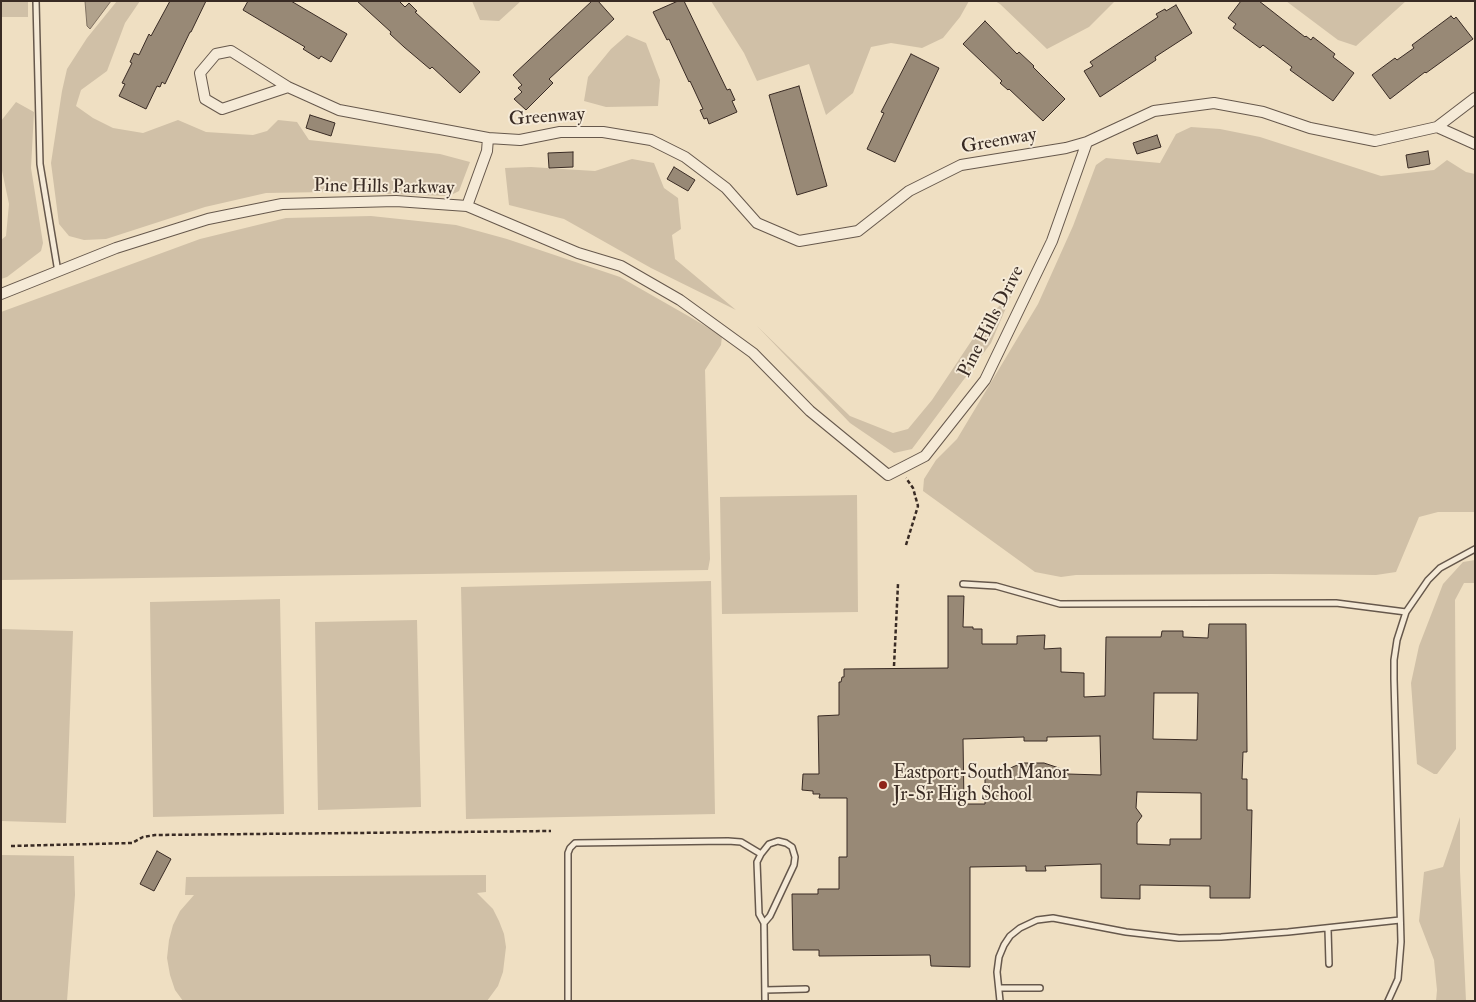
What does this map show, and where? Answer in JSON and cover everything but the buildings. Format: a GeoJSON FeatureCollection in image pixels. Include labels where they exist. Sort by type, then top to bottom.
{"type":"FeatureCollection","features":[{"type":"Feature","properties":{"kind":"street","name":"Greenway"},"geometry":{"type":"LineString","coordinates":[[288,87],[222,109],[205,99],[200,73],[216,54],[231,51],[288,87],[339,110],[488,138],[520,140],[560,132],[603,132],[651,140],[685,157],[726,188],[757,223],[799,241],[858,231],[909,191],[961,165],[1066,148],[1087,142],[1154,111],[1214,103],[1263,112],[1310,128],[1376,141],[1438,127],[1475,98]]}},
{"type":"Feature","properties":{"kind":"street"},"geometry":{"type":"LineString","coordinates":[[1438,127],[1475,144]]}},
{"type":"Feature","properties":{"kind":"street","name":"Greenway"},"geometry":{"type":"LineString","coordinates":[[467,206],[487,151],[488,138]]}},
{"type":"Feature","properties":{"kind":"street","name":"Pine Hills Drive"},"geometry":{"type":"LineString","coordinates":[[900,469],[925,456],[986,380],[1052,240],[1087,142]]}},
{"type":"Feature","properties":{"kind":"street","name":"Pine Hills Parkway"},"geometry":{"type":"LineString","coordinates":[[1,294],[116,248],[208,219],[282,204],[396,201],[467,206],[578,253],[620,266],[680,300],[753,353],[810,411],[888,475],[900,469]]}},
{"type":"Feature","properties":{"kind":"lane"},"geometry":{"type":"LineString","coordinates":[[36,1],[40,164],[58,272]]}},
{"type":"Feature","properties":{"kind":"lane"},"geometry":{"type":"LineString","coordinates":[[1388,1001],[1398,979],[1400,956],[1394,660],[1399,633],[1406,612],[1428,580],[1440,568],[1475,549]]}},
{"type":"Feature","properties":{"kind":"lane"},"geometry":{"type":"LineString","coordinates":[[963,584],[996,586],[1060,604],[1336,603],[1406,612]]}},
{"type":"Feature","properties":{"kind":"lane"},"geometry":{"type":"LineString","coordinates":[[568,1001],[567,882],[568,853],[570,848],[576,844],[728,841],[742,842],[761,854]]}},
{"type":"Feature","properties":{"kind":"lane"},"geometry":{"type":"LineString","coordinates":[[764,923],[770,916],[794,865],[795,857],[792,847],[786,842],[778,841],[770,844],[757,862],[759,914],[764,923],[765,1001]]}},
{"type":"Feature","properties":{"kind":"lane"},"geometry":{"type":"LineString","coordinates":[[1000,1001],[997,972],[999,957],[1004,945],[1010,936],[1020,928],[1038,920],[1053,918],[1126,932],[1179,938],[1220,938],[1328,929],[1400,920]]}},
{"type":"Feature","properties":{"kind":"lane"},"geometry":{"type":"LineString","coordinates":[[1328,929],[1329,964]]}},
{"type":"Feature","properties":{"kind":"lane"},"geometry":{"type":"LineString","coordinates":[[1000,988],[1040,988]]}},
{"type":"Feature","properties":{"kind":"lane"},"geometry":{"type":"LineString","coordinates":[[765,990],[806,989]]}},
{"type":"Feature","properties":{"kind":"path"},"geometry":{"type":"LineString","coordinates":[[900,469],[912,488],[918,506],[906,545]]}},
{"type":"Feature","properties":{"kind":"path"},"geometry":{"type":"LineString","coordinates":[[894,666],[898,584]]}},
{"type":"Feature","properties":{"kind":"path"},"geometry":{"type":"LineString","coordinates":[[10,846],[132,843],[143,837],[155,835],[551,831]]}},
{"type":"Feature","properties":{"kind":"shaded area"},"geometry":{"type":"Polygon","coordinates":[[[1,1],[28,1],[28,17],[1,17],[1,1]]]}},
{"type":"Feature","properties":{"kind":"shaded area"},"geometry":{"type":"Polygon","coordinates":[[[85,1],[111,1],[90,29],[87,26],[85,1]]]}},
{"type":"Feature","properties":{"kind":"shaded area"},"geometry":{"type":"Polygon","coordinates":[[[117,1],[140,1],[125,23],[107,71],[81,90],[76,106],[93,118],[113,128],[143,133],[178,120],[206,132],[253,135],[267,131],[278,120],[297,122],[309,140],[440,154],[470,162],[459,191],[449,196],[327,192],[266,193],[205,207],[106,239],[84,240],[69,236],[59,224],[51,163],[62,91],[67,69],[87,38],[117,1]]]}},
{"type":"Feature","properties":{"kind":"shaded area"},"geometry":{"type":"Polygon","coordinates":[[[472,1],[521,1],[499,21],[480,20],[472,1]]]}},
{"type":"Feature","properties":{"kind":"shaded area"},"geometry":{"type":"Polygon","coordinates":[[[711,1],[969,1],[960,17],[943,38],[922,48],[891,43],[871,47],[853,93],[826,115],[809,64],[757,81],[744,53],[711,1]]]}},
{"type":"Feature","properties":{"kind":"shaded area"},"geometry":{"type":"Polygon","coordinates":[[[995,1],[1115,1],[1089,27],[1047,49],[995,1]]]}},
{"type":"Feature","properties":{"kind":"shaded area"},"geometry":{"type":"Polygon","coordinates":[[[1286,1],[1406,1],[1356,46],[1338,40],[1286,1]]]}},
{"type":"Feature","properties":{"kind":"shaded area"},"geometry":{"type":"Polygon","coordinates":[[[627,35],[646,43],[660,80],[658,106],[606,107],[584,101],[588,77],[611,49],[627,35]]]}},
{"type":"Feature","properties":{"kind":"shaded area"},"geometry":{"type":"Polygon","coordinates":[[[16,102],[34,112],[31,168],[43,243],[41,251],[7,277],[1,279],[1,240],[6,236],[9,204],[1,166],[1,121],[16,102]]]}},
{"type":"Feature","properties":{"kind":"shaded area"},"geometry":{"type":"Polygon","coordinates":[[[1191,127],[1220,129],[1260,137],[1381,176],[1434,170],[1447,160],[1466,172],[1475,174],[1475,512],[1438,512],[1419,517],[1396,572],[1376,575],[1076,575],[1061,577],[1035,572],[923,491],[924,479],[936,460],[957,439],[1038,304],[1073,226],[1096,165],[1106,158],[1160,163],[1176,134],[1191,127]]]}},
{"type":"Feature","properties":{"kind":"shaded area"},"geometry":{"type":"Polygon","coordinates":[[[632,159],[654,163],[664,188],[678,198],[681,229],[672,235],[675,259],[736,310],[651,268],[564,219],[509,205],[505,168],[531,167],[595,171],[632,159]]]}},
{"type":"Feature","properties":{"kind":"shaded area"},"geometry":{"type":"Polygon","coordinates":[[[371,216],[456,225],[507,239],[620,277],[722,336],[721,345],[705,370],[710,559],[708,570],[1,580],[1,312],[200,239],[286,218],[371,216]]]}},
{"type":"Feature","properties":{"kind":"shaded area"},"geometry":{"type":"Polygon","coordinates":[[[1014,289],[991,343],[912,449],[894,453],[850,423],[757,326],[850,416],[893,433],[908,429],[932,400],[980,328],[1014,289]]]}},
{"type":"Feature","properties":{"kind":"shaded area"},"geometry":{"type":"Polygon","coordinates":[[[857,495],[858,612],[722,614],[720,497],[857,495]]]}},
{"type":"Feature","properties":{"kind":"shaded area"},"geometry":{"type":"Polygon","coordinates":[[[1475,560],[1475,583],[1464,583],[1455,600],[1456,749],[1437,774],[1434,774],[1417,764],[1411,683],[1419,646],[1443,584],[1463,562],[1475,560]]]}},
{"type":"Feature","properties":{"kind":"shaded area"},"geometry":{"type":"Polygon","coordinates":[[[711,581],[715,814],[466,819],[461,587],[711,581]]]}},
{"type":"Feature","properties":{"kind":"shaded area"},"geometry":{"type":"Polygon","coordinates":[[[280,599],[284,814],[153,817],[150,602],[280,599]]]}},
{"type":"Feature","properties":{"kind":"shaded area"},"geometry":{"type":"Polygon","coordinates":[[[417,620],[421,807],[318,810],[315,622],[417,620]]]}},
{"type":"Feature","properties":{"kind":"shaded area"},"geometry":{"type":"Polygon","coordinates":[[[1,629],[73,631],[66,823],[1,821],[1,629]]]}},
{"type":"Feature","properties":{"kind":"shaded area"},"geometry":{"type":"Polygon","coordinates":[[[1460,817],[1460,871],[1466,1001],[1436,1001],[1437,990],[1434,960],[1419,921],[1424,872],[1443,867],[1460,817]]]}},
{"type":"Feature","properties":{"kind":"shaded area"},"geometry":{"type":"Polygon","coordinates":[[[1,855],[74,856],[75,895],[67,1001],[1,1001],[1,855]]]}},
{"type":"Feature","properties":{"kind":"shaded area"},"geometry":{"type":"Polygon","coordinates":[[[486,875],[486,892],[477,893],[493,909],[504,934],[506,947],[503,972],[498,986],[487,1001],[183,1001],[175,990],[167,958],[173,925],[180,911],[194,895],[185,895],[186,877],[486,875]]]}},
{"type":"Feature","properties":{"kind":"place","name":"Eastport-South Manor Jr-Sr High School"},"geometry":{"type":"Point","coordinates":[883,785]}}]}
